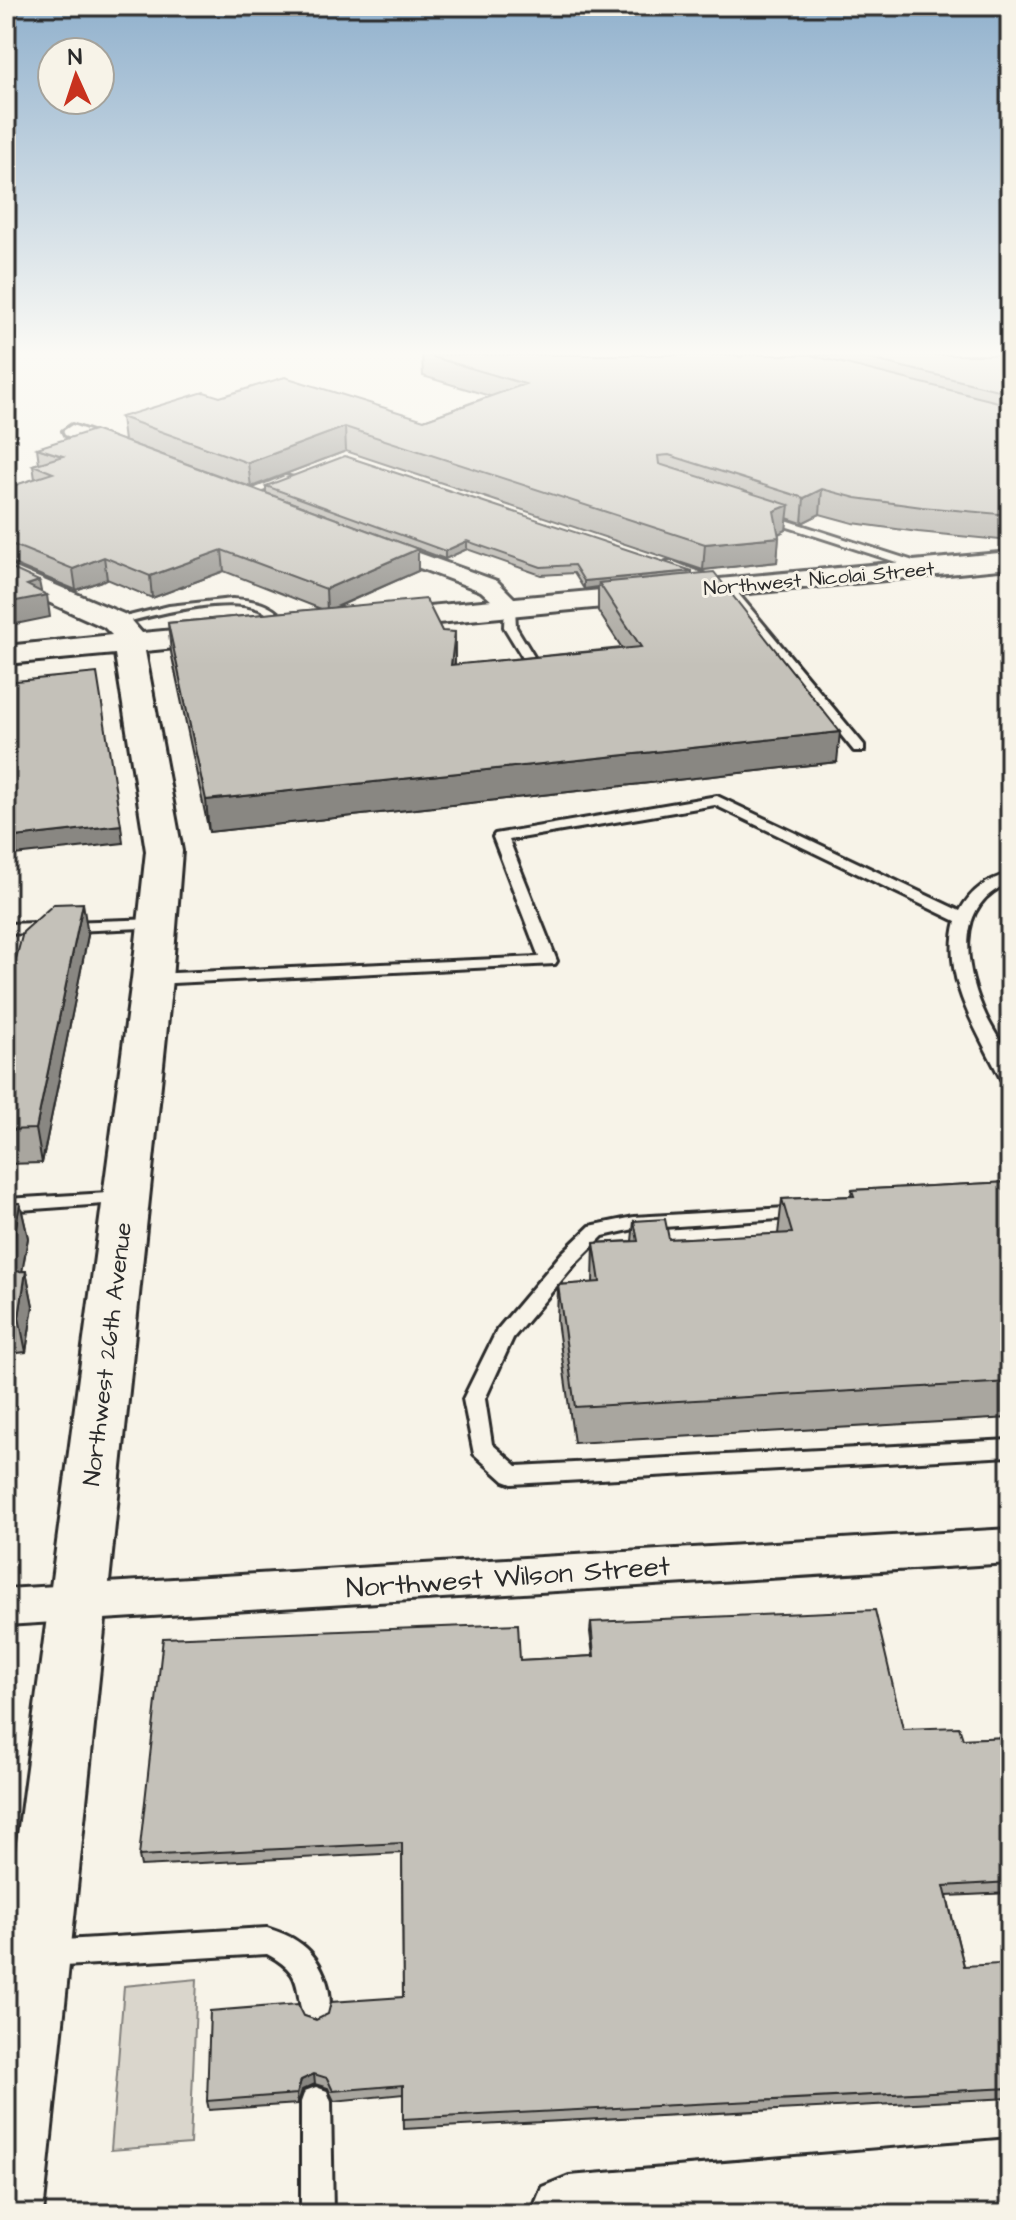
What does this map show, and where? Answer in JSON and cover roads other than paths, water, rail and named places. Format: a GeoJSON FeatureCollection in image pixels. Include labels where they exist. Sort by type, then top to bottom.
{"type":"FeatureCollection","features":[{"type":"Feature","properties":{"kind":"street"},"geometry":{"type":"LineString","coordinates":[[237,492],[273,505]]}},
{"type":"Feature","properties":{"kind":"street"},"geometry":{"type":"LineString","coordinates":[[359,537],[489,586],[511,608]]}},
{"type":"Feature","properties":{"kind":"street","name":"Northwest Nicolai Street"},"geometry":{"type":"LineString","coordinates":[[345,623],[925,568],[1008,563]]}},
{"type":"Feature","properties":{"kind":"street"},"geometry":{"type":"LineString","coordinates":[[6,572],[121,632]]}},
{"type":"Feature","properties":{"kind":"street"},"geometry":{"type":"LineString","coordinates":[[6,655],[121,632],[315,626]]}},
{"type":"Feature","properties":{"kind":"street","name":"Northwest 26th Avenue"},"geometry":{"type":"LineString","coordinates":[[6,2211],[163,883],[162,829],[121,632]]}},
{"type":"Feature","properties":{"kind":"street","name":"Northwest Wilson Street"},"geometry":{"type":"LineString","coordinates":[[6,1607],[1010,1546]]}},
{"type":"Feature","properties":{"kind":"street"},"geometry":{"type":"LineString","coordinates":[[569,2214],[1010,2177]]}},
{"type":"Feature","properties":{"kind":"lane"},"geometry":{"type":"LineString","coordinates":[[237,492],[302,473]]}},
{"type":"Feature","properties":{"kind":"lane"},"geometry":{"type":"LineString","coordinates":[[757,514],[925,568]]}},
{"type":"Feature","properties":{"kind":"lane"},"geometry":{"type":"LineString","coordinates":[[656,559],[727,587],[859,748]]}},
{"type":"Feature","properties":{"kind":"lane"},"geometry":{"type":"LineString","coordinates":[[511,608],[510,627],[533,665]]}},
{"type":"Feature","properties":{"kind":"lane"},"geometry":{"type":"LineString","coordinates":[[152,979],[549,961],[500,837],[717,800],[963,918]]}},
{"type":"Feature","properties":{"kind":"lane"},"geometry":{"type":"LineString","coordinates":[[1010,878],[996,881],[979,891],[963,918],[961,950],[969,995],[1010,1079]]}},
{"type":"Feature","properties":{"kind":"lane"},"geometry":{"type":"LineString","coordinates":[[6,929],[158,924]]}},
{"type":"Feature","properties":{"kind":"lane"},"geometry":{"type":"LineString","coordinates":[[6,1205],[125,1198]]}},
{"type":"Feature","properties":{"kind":"lane"},"geometry":{"type":"LineString","coordinates":[[821,1212],[634,1223],[597,1231],[569,1258],[504,1335],[474,1399],[482,1448],[512,1475],[1010,1448]]}},
{"type":"Feature","properties":{"kind":"lane"},"geometry":{"type":"LineString","coordinates":[[36,1955],[267,1941],[285,1948],[306,1967],[317,1993],[316,2013]]}},
{"type":"Feature","properties":{"kind":"lane"},"geometry":{"type":"LineString","coordinates":[[316,2102],[317,2214]]}}]}
